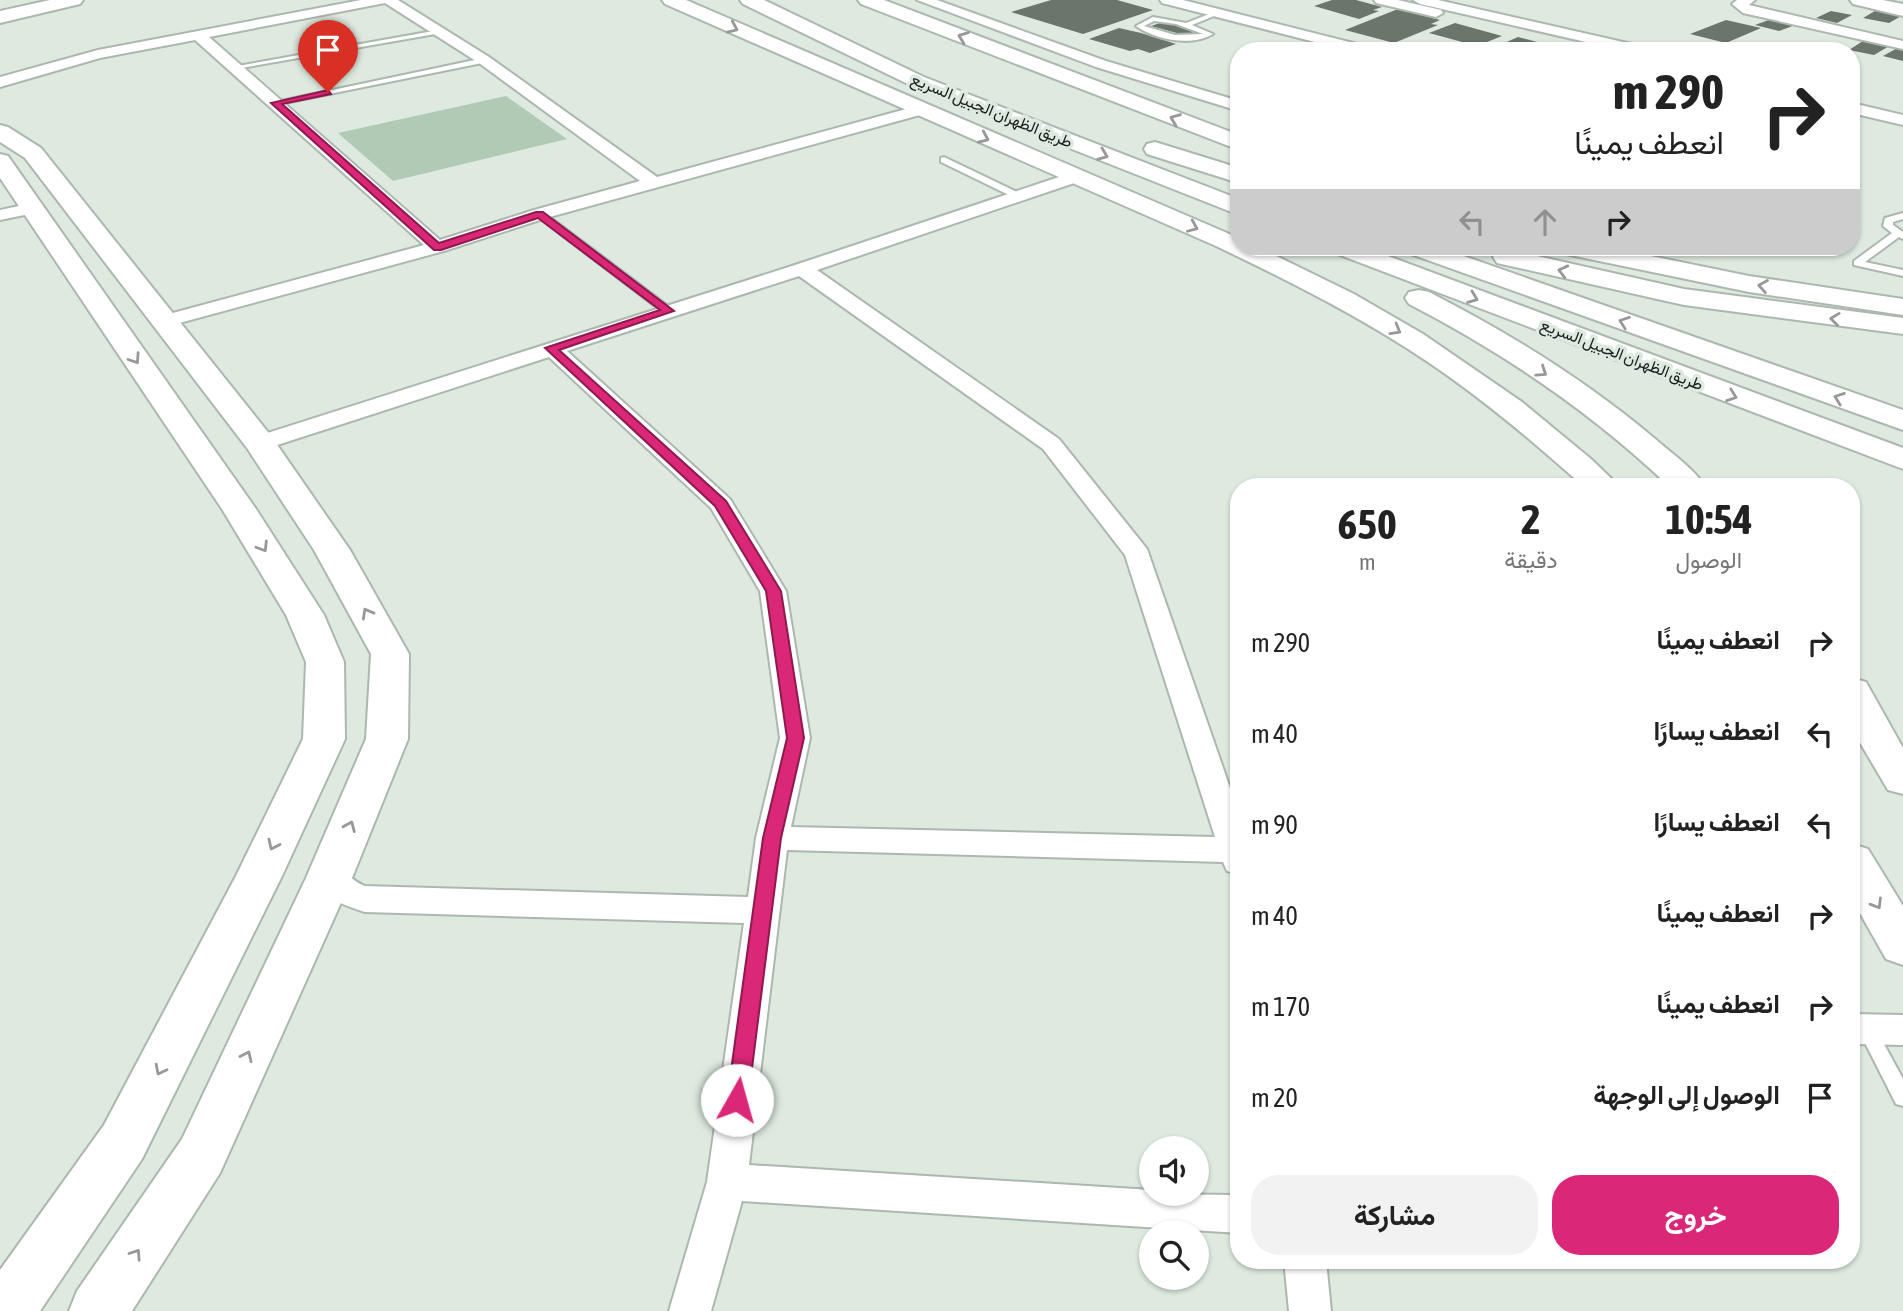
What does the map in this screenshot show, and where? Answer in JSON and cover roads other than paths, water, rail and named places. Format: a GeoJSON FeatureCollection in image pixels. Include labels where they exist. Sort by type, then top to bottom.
{"type":"FeatureCollection","features":[{"type":"Feature","properties":{"kind":"main road"},"geometry":{"type":"LineString","coordinates":[[0,9],[40,0]]}},
{"type":"Feature","properties":{"kind":"main road"},"geometry":{"type":"LineString","coordinates":[[0,17],[74,0]]}},
{"type":"Feature","properties":{"kind":"main road"},"geometry":{"type":"LineString","coordinates":[[671,0],[1230,242]]}},
{"type":"Feature","properties":{"kind":"main road"},"geometry":{"type":"LineString","coordinates":[[706,0],[917,80]]}},
{"type":"Feature","properties":{"kind":"main road","name":"طريق الظهران الجبيل السريع"},"geometry":{"type":"LineString","coordinates":[[749,0],[917,80],[1230,205]]}},
{"type":"Feature","properties":{"kind":"main road"},"geometry":{"type":"LineString","coordinates":[[867,0],[1230,140]]}},
{"type":"Feature","properties":{"kind":"main road"},"geometry":{"type":"LineString","coordinates":[[1859,0],[1903,9]]}},
{"type":"Feature","properties":{"kind":"main road"},"geometry":{"type":"LineString","coordinates":[[1885,0],[1903,4]]}},
{"type":"Feature","properties":{"kind":"main road"},"geometry":{"type":"LineString","coordinates":[[0,132],[33,153],[260,443],[332,550],[390,654],[387,738],[329,878],[201,1156],[98,1311]]}},
{"type":"Feature","properties":{"kind":"main road"},"geometry":{"type":"LineString","coordinates":[[1130,139],[1230,175]]}},
{"type":"Feature","properties":{"kind":"main road"},"geometry":{"type":"LineString","coordinates":[[0,161],[16,211],[75,270],[239,509],[304,615],[325,662],[324,739],[258,876],[123,1142],[17,1295],[2,1311]]}},
{"type":"Feature","properties":{"kind":"main road"},"geometry":{"type":"LineString","coordinates":[[1142,171],[1230,211]]}},
{"type":"Feature","properties":{"kind":"main road"},"geometry":{"type":"LineString","coordinates":[[16,211],[62,206],[76,221],[90,224]]}},
{"type":"Feature","properties":{"kind":"main road"},"geometry":{"type":"LineString","coordinates":[[1258,256],[1312,282],[1413,340],[1484,388],[1593,478]]}},
{"type":"Feature","properties":{"kind":"main road"},"geometry":{"type":"LineString","coordinates":[[1328,256],[1440,308],[1505,348],[1592,405],[1679,478]]}},
{"type":"Feature","properties":{"kind":"main road","name":"طريق الظهران الجبيل السريع"},"geometry":{"type":"LineString","coordinates":[[1365,256],[1903,459]]}},
{"type":"Feature","properties":{"kind":"main road","name":"طريق الظهران الجبيل السريع"},"geometry":{"type":"LineString","coordinates":[[1438,256],[1903,421]]}},
{"type":"Feature","properties":{"kind":"main road"},"geometry":{"type":"LineString","coordinates":[[1505,256],[1684,297],[1903,326]]}},
{"type":"Feature","properties":{"kind":"main road"},"geometry":{"type":"LineString","coordinates":[[1614,256],[1736,281],[1903,307]]}},
{"type":"Feature","properties":{"kind":"main road"},"geometry":{"type":"LineString","coordinates":[[75,270],[92,273],[103,279],[132,320],[146,323],[165,321]]}},
{"type":"Feature","properties":{"kind":"main road"},"geometry":{"type":"LineString","coordinates":[[1860,705],[1897,772]]}},
{"type":"Feature","properties":{"kind":"main road"},"geometry":{"type":"LineString","coordinates":[[1860,874],[1903,946]]}},
{"type":"Feature","properties":{"kind":"street"},"geometry":{"type":"LineString","coordinates":[[0,82],[98,54],[383,0]]}},
{"type":"Feature","properties":{"kind":"street"},"geometry":{"type":"LineString","coordinates":[[389,0],[484,60],[654,183]]}},
{"type":"Feature","properties":{"kind":"street"},"geometry":{"type":"LineString","coordinates":[[924,0],[1101,64],[1230,103]]}},
{"type":"Feature","properties":{"kind":"street"},"geometry":{"type":"LineString","coordinates":[[1167,0],[1332,42]]}},
{"type":"Feature","properties":{"kind":"street"},"geometry":{"type":"LineString","coordinates":[[1381,0],[1564,42]]}},
{"type":"Feature","properties":{"kind":"street"},"geometry":{"type":"LineString","coordinates":[[1420,0],[1604,42]]}},
{"type":"Feature","properties":{"kind":"street"},"geometry":{"type":"LineString","coordinates":[[1748,0],[1739,4],[1748,9],[1903,45]]}},
{"type":"Feature","properties":{"kind":"street"},"geometry":{"type":"LineString","coordinates":[[197,34],[438,247]]}},
{"type":"Feature","properties":{"kind":"street"},"geometry":{"type":"LineString","coordinates":[[1860,100],[1903,110]]}},
{"type":"Feature","properties":{"kind":"street"},"geometry":{"type":"LineString","coordinates":[[165,321],[438,247],[540,214],[921,110]]}},
{"type":"Feature","properties":{"kind":"street"},"geometry":{"type":"LineString","coordinates":[[1860,110],[1903,120]]}},
{"type":"Feature","properties":{"kind":"street"},"geometry":{"type":"LineString","coordinates":[[260,443],[802,269],[1074,177]]}},
{"type":"Feature","properties":{"kind":"street"},"geometry":{"type":"LineString","coordinates":[[802,269],[1051,444],[1138,554],[1230,832]]}},
{"type":"Feature","properties":{"kind":"street"},"geometry":{"type":"LineString","coordinates":[[551,348],[721,503],[773,591],[796,738],[772,838],[727,1182],[690,1311]]}},
{"type":"Feature","properties":{"kind":"street"},"geometry":{"type":"LineString","coordinates":[[772,838],[1230,856]]}},
{"type":"Feature","properties":{"kind":"street"},"geometry":{"type":"LineString","coordinates":[[329,878],[349,894],[365,899],[763,910]]}},
{"type":"Feature","properties":{"kind":"street"},"geometry":{"type":"LineString","coordinates":[[1860,1029],[1903,1030]]}},
{"type":"Feature","properties":{"kind":"street"},"geometry":{"type":"LineString","coordinates":[[727,1182],[1230,1213]]}},
{"type":"Feature","properties":{"kind":"street"},"geometry":{"type":"LineString","coordinates":[[1306,1269],[1310,1311]]}},
{"type":"Feature","properties":{"kind":"lane"},"geometry":{"type":"LineString","coordinates":[[1186,24],[1210,34],[1186,40],[1139,26],[1158,19],[1186,24],[1217,13]]}},
{"type":"Feature","properties":{"kind":"lane"},"geometry":{"type":"LineString","coordinates":[[236,67],[439,32]]}},
{"type":"Feature","properties":{"kind":"lane"},"geometry":{"type":"LineString","coordinates":[[275,103],[484,60]]}},
{"type":"Feature","properties":{"kind":"lane"},"geometry":{"type":"LineString","coordinates":[[944,160],[1018,195]]}},
{"type":"Feature","properties":{"kind":"lane"},"geometry":{"type":"LineString","coordinates":[[540,214],[668,311]]}},
{"type":"Feature","properties":{"kind":"lane"},"geometry":{"type":"LineString","coordinates":[[1903,216],[1888,220],[1888,226],[1900,235],[1857,263],[1900,273],[1903,262]]}},
{"type":"Feature","properties":{"kind":"lane"},"geometry":{"type":"LineString","coordinates":[[1860,1031],[1903,1098]]}}]}
